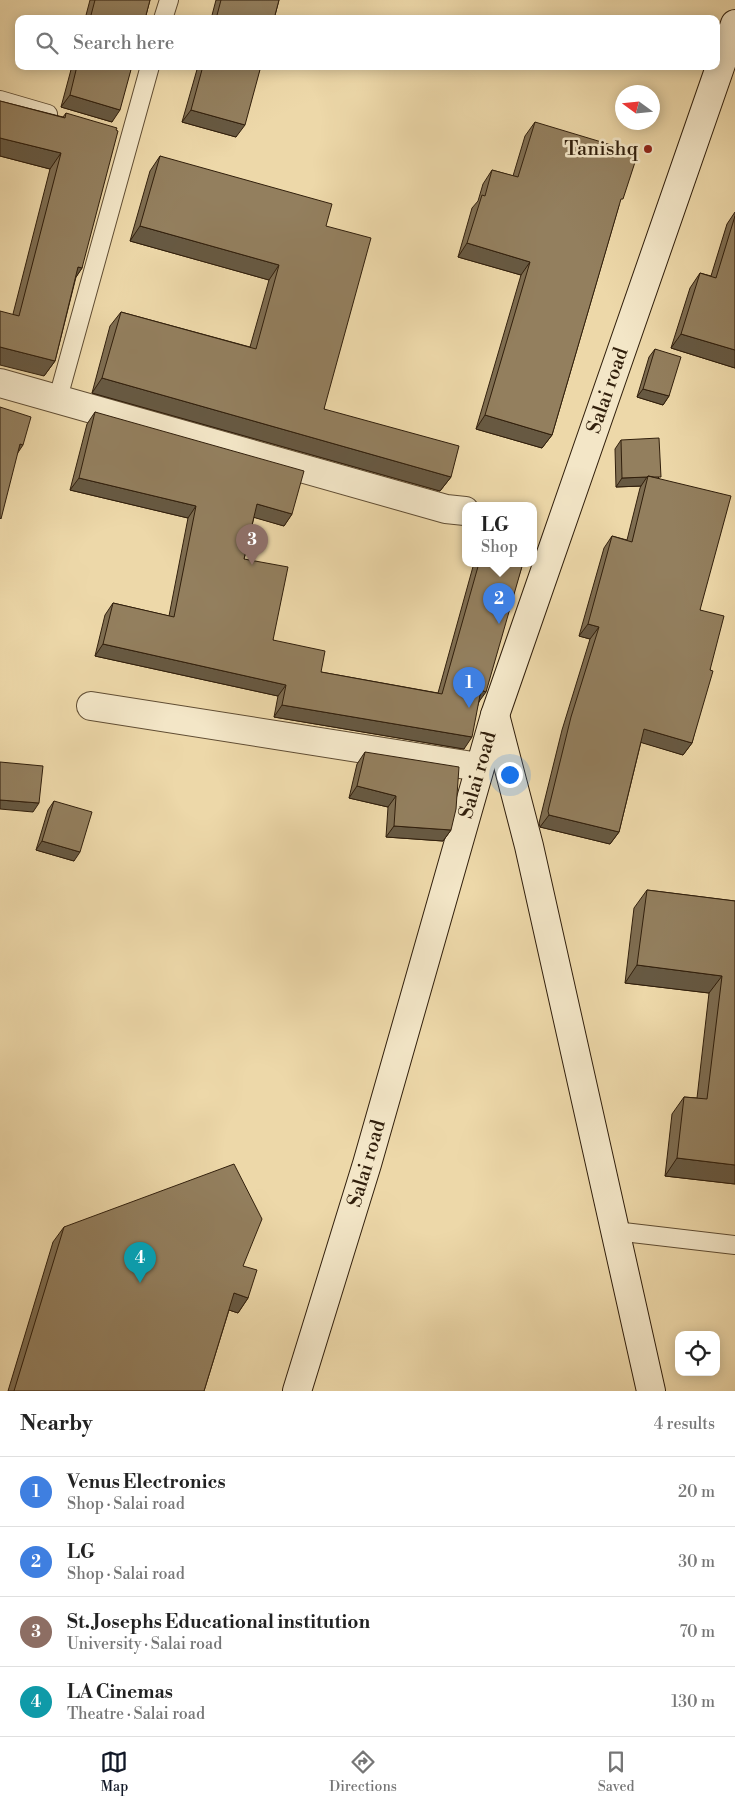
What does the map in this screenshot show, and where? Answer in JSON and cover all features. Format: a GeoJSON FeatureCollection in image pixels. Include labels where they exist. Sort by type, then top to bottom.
{"type":"FeatureCollection","features":[{"type":"Feature","properties":{"kind":"street","name":"Salai road"},"geometry":{"type":"LineString","coordinates":[[720,67],[735,24]]}},
{"type":"Feature","properties":{"kind":"street","name":"Salai road"},"geometry":{"type":"LineString","coordinates":[[297,1391],[370,1154],[495,715],[719,70]]}},
{"type":"Feature","properties":{"kind":"street"},"geometry":{"type":"LineString","coordinates":[[0,383],[446,509],[462,511]]}},
{"type":"Feature","properties":{"kind":"street"},"geometry":{"type":"LineString","coordinates":[[91,706],[480,767]]}},
{"type":"Feature","properties":{"kind":"street"},"geometry":{"type":"LineString","coordinates":[[495,715],[529,846],[651,1391]]}},
{"type":"Feature","properties":{"kind":"lane"},"geometry":{"type":"LineString","coordinates":[[164,15],[169,0]]}},
{"type":"Feature","properties":{"kind":"lane"},"geometry":{"type":"LineString","coordinates":[[58,398],[149,70]]}},
{"type":"Feature","properties":{"kind":"lane"},"geometry":{"type":"LineString","coordinates":[[0,100],[65,119]]}},
{"type":"Feature","properties":{"kind":"lane"},"geometry":{"type":"LineString","coordinates":[[111,133],[130,139]]}},
{"type":"Feature","properties":{"kind":"lane"},"geometry":{"type":"LineString","coordinates":[[615,1231],[735,1245]]}},
{"type":"Feature","properties":{"kind":"building"},"geometry":{"type":"Polygon","coordinates":[[[95,0],[150,0],[146,15],[91,15],[95,0]]]}},
{"type":"Feature","properties":{"kind":"building"},"geometry":{"type":"Polygon","coordinates":[[[221,0],[279,0],[275,15],[217,15],[221,0]]]}},
{"type":"Feature","properties":{"kind":"building"},"geometry":{"type":"Polygon","coordinates":[[[76,70],[131,70],[120,110],[70,95],[76,70]]]}},
{"type":"Feature","properties":{"kind":"building"},"geometry":{"type":"Polygon","coordinates":[[[202,70],[260,70],[245,125],[191,110],[202,70]]]}},
{"type":"Feature","properties":{"kind":"building"},"geometry":{"type":"Polygon","coordinates":[[[0,101],[65,118],[66,113],[117,128],[116,130],[118,131],[82,268],[78,267],[55,361],[0,347],[0,311],[19,316],[61,153],[0,138],[0,101]]]}},
{"type":"Feature","properties":{"kind":"building"},"geometry":{"type":"Polygon","coordinates":[[[535,122],[638,153],[623,199],[621,199],[552,435],[485,415],[530,262],[467,243],[482,195],[485,196],[492,170],[518,177],[535,122]]]}},
{"type":"Feature","properties":{"kind":"building"},"geometry":{"type":"Polygon","coordinates":[[[160,156],[332,204],[326,226],[371,238],[324,409],[459,446],[451,477],[102,378],[121,312],[256,349],[279,265],[140,226],[160,156]]]}},
{"type":"Feature","properties":{"kind":"building"},"geometry":{"type":"Polygon","coordinates":[[[735,216],[735,350],[681,334],[700,273],[716,278],[735,216]]]}},
{"type":"Feature","properties":{"kind":"building"},"geometry":{"type":"Polygon","coordinates":[[[655,349],[681,357],[669,396],[643,389],[655,349]]]}},
{"type":"Feature","properties":{"kind":"building"},"geometry":{"type":"Polygon","coordinates":[[[0,407],[31,417],[23,445],[20,444],[1,519],[0,518],[0,407]]]}},
{"type":"Feature","properties":{"kind":"building"},"geometry":{"type":"Polygon","coordinates":[[[95,412],[304,471],[292,514],[257,504],[244,559],[288,567],[273,640],[325,651],[321,672],[442,694],[478,567],[522,567],[486,692],[481,690],[472,737],[282,705],[286,685],[103,644],[113,603],[174,617],[196,506],[79,478],[95,412]]]}},
{"type":"Feature","properties":{"kind":"building"},"geometry":{"type":"Polygon","coordinates":[[[659,438],[661,477],[622,478],[621,440],[659,438]]]}},
{"type":"Feature","properties":{"kind":"building"},"geometry":{"type":"Polygon","coordinates":[[[648,476],[731,496],[700,610],[724,616],[710,670],[713,671],[692,743],[644,729],[619,832],[549,815],[548,811],[571,717],[599,627],[588,624],[612,536],[632,542],[648,476]]]}},
{"type":"Feature","properties":{"kind":"building"},"geometry":{"type":"Polygon","coordinates":[[[365,752],[459,767],[456,809],[451,830],[394,826],[396,796],[357,786],[365,752]]]}},
{"type":"Feature","properties":{"kind":"building"},"geometry":{"type":"Polygon","coordinates":[[[0,762],[43,766],[39,803],[0,800],[0,762]]]}},
{"type":"Feature","properties":{"kind":"building"},"geometry":{"type":"Polygon","coordinates":[[[54,801],[92,812],[80,852],[42,841],[54,801]]]}},
{"type":"Feature","properties":{"kind":"building"},"geometry":{"type":"Polygon","coordinates":[[[647,890],[735,901],[735,1165],[677,1158],[684,1097],[707,1099],[722,976],[637,965],[647,890]]]}},
{"type":"Feature","properties":{"kind":"building"},"geometry":{"type":"Polygon","coordinates":[[[234,1164],[262,1219],[243,1266],[257,1270],[248,1298],[234,1293],[204,1391],[14,1391],[64,1227],[234,1164]]]}},
{"type":"Feature","properties":{"kind":"place","name":"Tanishq"},"geometry":{"type":"Point","coordinates":[648,149]}},
{"type":"Feature","properties":{"kind":"place","name":"St. Josephs Educational institution"},"geometry":{"type":"Point","coordinates":[252,565]}},
{"type":"Feature","properties":{"kind":"place","name":"LG"},"geometry":{"type":"Point","coordinates":[499,624]}},
{"type":"Feature","properties":{"kind":"place","name":"Venus Electronics"},"geometry":{"type":"Point","coordinates":[469,708]}},
{"type":"Feature","properties":{"kind":"place","name":"LA Cinemas"},"geometry":{"type":"Point","coordinates":[140,1283]}}]}
